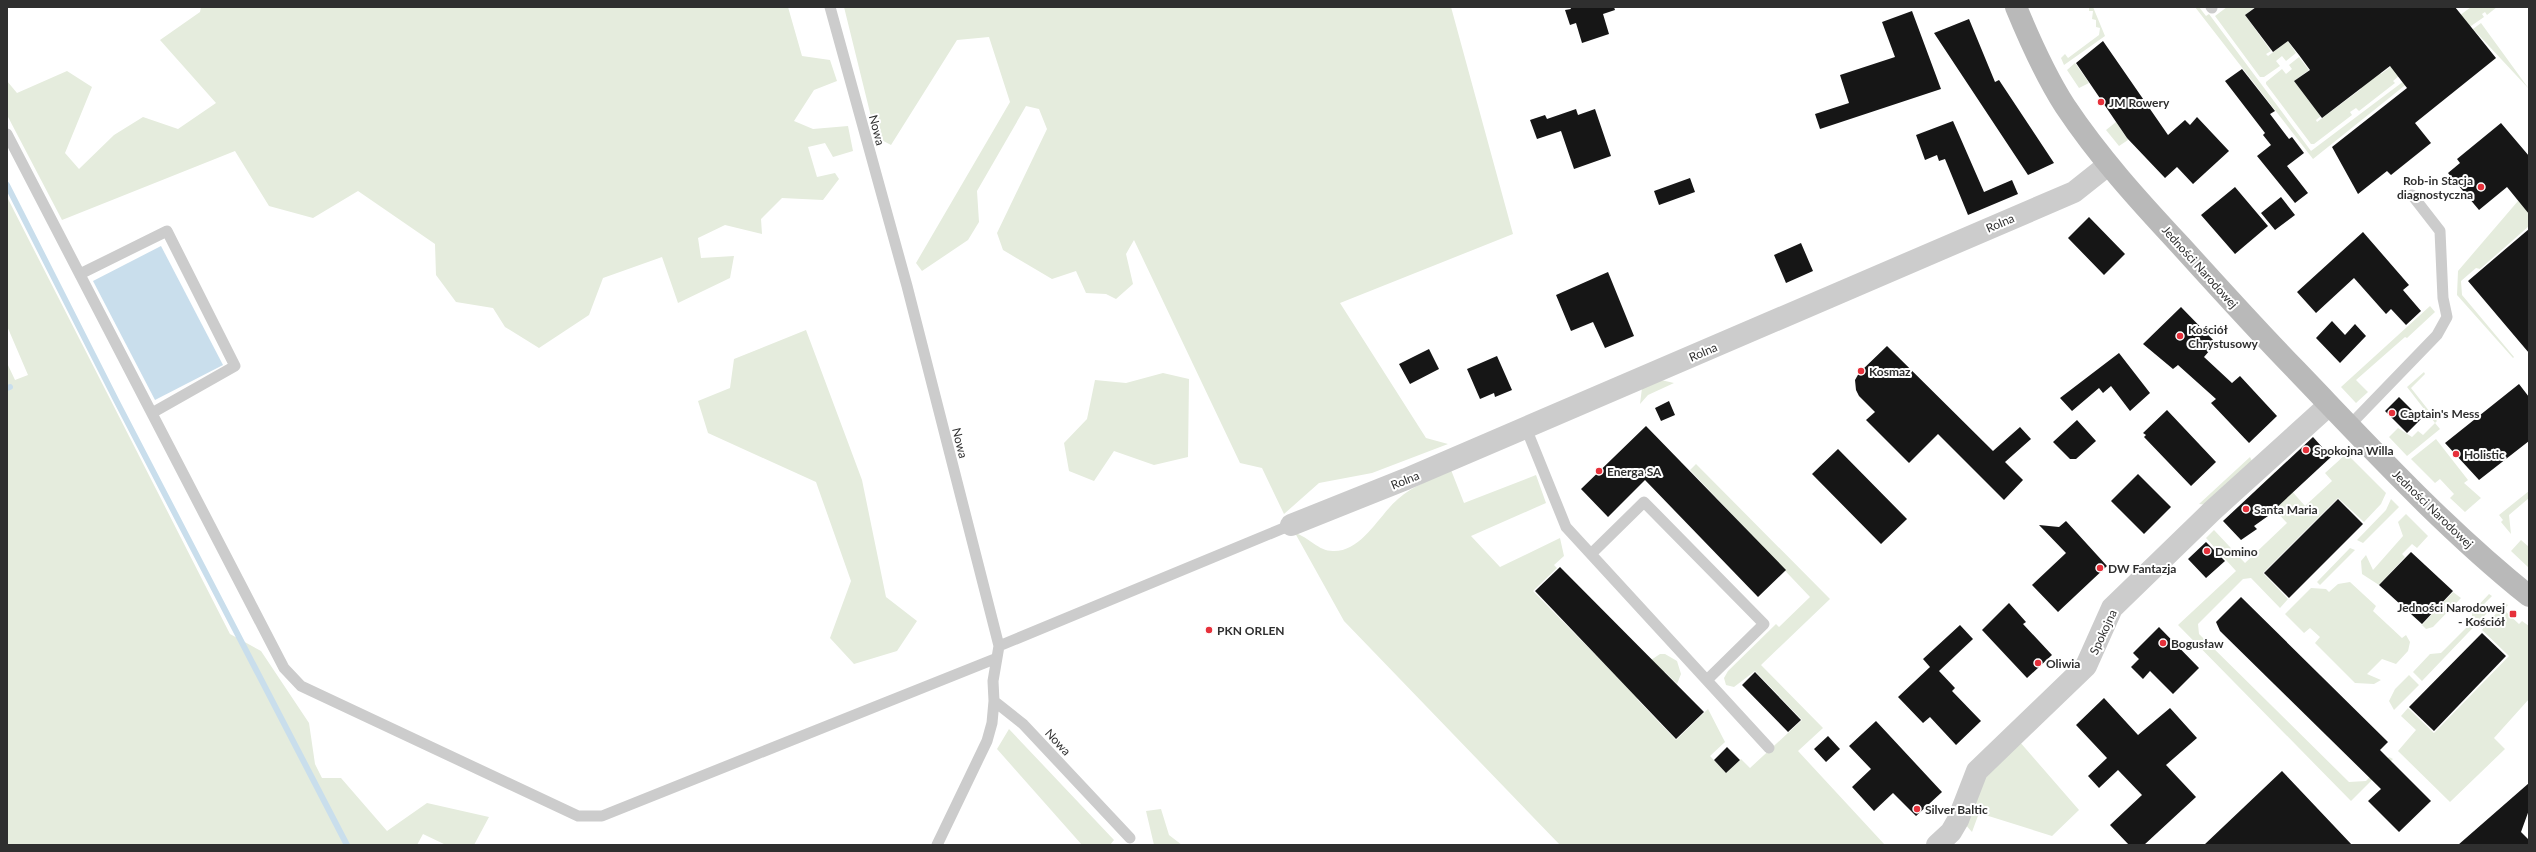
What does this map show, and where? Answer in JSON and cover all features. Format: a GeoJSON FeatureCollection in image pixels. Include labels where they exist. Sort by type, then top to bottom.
{"type":"FeatureCollection","features":[{"type":"Feature","properties":{"kind":"street","name":"Jedności Narodowej"},"geometry":{"type":"LineString","coordinates":[[2016,7],[2034,50],[2053,86],[2108,165],[2349,426],[2439,517],[2529,596]]}},
{"type":"Feature","properties":{"kind":"street","name":"Rolna"},"geometry":{"type":"LineString","coordinates":[[1291,525],[1406,480],[2074,192],[2108,165]]}},
{"type":"Feature","properties":{"kind":"street","name":"Spokojna"},"geometry":{"type":"LineString","coordinates":[[1937,845],[1951,832],[1958,820],[1977,771],[2086,666],[2112,608],[2212,511],[2329,405]]}},
{"type":"Feature","properties":{"kind":"lane","name":"Nowa"},"geometry":{"type":"LineString","coordinates":[[830,7],[907,286],[999,646],[993,681],[994,701],[1023,724],[1130,838]]}},
{"type":"Feature","properties":{"kind":"lane"},"geometry":{"type":"LineString","coordinates":[[7,134],[284,668],[301,686],[578,816],[602,816],[997,658]]}},
{"type":"Feature","properties":{"kind":"lane"},"geometry":{"type":"LineString","coordinates":[[2349,426],[2437,335],[2447,317],[2443,298],[2440,231],[2412,195]]}},
{"type":"Feature","properties":{"kind":"lane"},"geometry":{"type":"LineString","coordinates":[[80,274],[167,231],[236,366],[152,413]]}},
{"type":"Feature","properties":{"kind":"lane"},"geometry":{"type":"LineString","coordinates":[[1526,428],[1566,527],[1769,748]]}},
{"type":"Feature","properties":{"kind":"lane"},"geometry":{"type":"LineString","coordinates":[[1591,554],[1644,502],[1764,624],[1707,680]]}},
{"type":"Feature","properties":{"kind":"lane"},"geometry":{"type":"LineString","coordinates":[[999,646],[1291,525]]}},
{"type":"Feature","properties":{"kind":"lane"},"geometry":{"type":"LineString","coordinates":[[937,845],[987,741],[992,723],[994,701]]}},
{"type":"Feature","properties":{"kind":"green space"},"geometry":{"type":"Polygon","coordinates":[[[201,7],[788,7],[802,56],[830,60],[837,81],[814,90],[794,121],[813,129],[848,126],[853,151],[833,157],[825,143],[808,147],[817,177],[835,173],[839,179],[823,200],[782,198],[761,219],[762,234],[725,225],[698,238],[701,258],[734,256],[730,278],[678,303],[662,257],[603,278],[589,315],[539,348],[505,327],[493,308],[456,302],[436,275],[435,244],[358,191],[313,218],[269,206],[235,151],[62,220],[7,115],[7,81],[17,93],[67,71],[92,87],[65,153],[79,169],[114,135],[143,117],[178,129],[216,103],[160,40],[200,12],[201,7]]]}},
{"type":"Feature","properties":{"kind":"green space"},"geometry":{"type":"Polygon","coordinates":[[[844,7],[1451,7],[1513,234],[1340,303],[1426,438],[1448,444],[1372,473],[1319,483],[1284,514],[1262,468],[1240,463],[1134,240],[1126,254],[1133,284],[1116,299],[1106,294],[1086,293],[1076,271],[1052,279],[1003,250],[997,233],[1047,129],[1039,109],[1026,106],[977,191],[979,222],[968,240],[922,271],[916,263],[1010,102],[989,37],[957,40],[891,145],[876,137],[844,7]]]}},
{"type":"Feature","properties":{"kind":"green space"},"geometry":{"type":"Polygon","coordinates":[[[2089,7],[2093,7],[2105,36],[2064,65],[2061,58],[2065,54],[2068,58],[2099,35],[2100,28],[2096,27],[2096,20],[2092,19],[2093,11],[2089,11],[2089,7]]]}},
{"type":"Feature","properties":{"kind":"green space"},"geometry":{"type":"Polygon","coordinates":[[[2195,7],[2199,7],[2206,16],[2209,14],[2311,151],[2481,23],[2529,89],[2474,30],[2313,159],[2195,7]]]}},
{"type":"Feature","properties":{"kind":"green space"},"geometry":{"type":"Polygon","coordinates":[[[2227,7],[2255,7],[2245,15],[2271,51],[2266,54],[2268,56],[2288,41],[2296,53],[2286,61],[2282,56],[2276,61],[2280,66],[2264,77],[2260,77],[2215,16],[2227,7]]]}},
{"type":"Feature","properties":{"kind":"green space"},"geometry":{"type":"Polygon","coordinates":[[[2471,7],[2497,7],[2487,15],[2485,12],[2482,14],[2484,17],[2399,76],[2393,81],[2395,83],[2359,111],[2356,108],[2350,112],[2352,115],[2314,144],[2311,144],[2266,84],[2266,82],[2282,69],[2286,74],[2292,69],[2289,65],[2299,57],[2309,70],[2294,81],[2321,116],[2316,120],[2317,122],[2361,89],[2348,71],[2380,72],[2381,74],[2471,7]]]}},
{"type":"Feature","properties":{"kind":"green space"},"geometry":{"type":"Polygon","coordinates":[[[2075,63],[2089,83],[2079,88],[2067,70],[2075,63]]]}},
{"type":"Feature","properties":{"kind":"green space"},"geometry":{"type":"Polygon","coordinates":[[[2116,122],[2128,140],[2119,146],[2106,130],[2116,122]]]}},
{"type":"Feature","properties":{"kind":"green space"},"geometry":{"type":"Polygon","coordinates":[[[2529,194],[2529,226],[2480,269],[2476,268],[2461,281],[2462,295],[2514,357],[2513,358],[2457,295],[2458,271],[2518,201],[2529,194]]]}},
{"type":"Feature","properties":{"kind":"green space"},"geometry":{"type":"Polygon","coordinates":[[[7,197],[230,634],[261,651],[309,723],[315,764],[322,778],[341,778],[387,831],[427,803],[489,817],[474,845],[446,845],[423,834],[417,845],[7,845],[7,363],[15,380],[28,375],[7,326],[7,197]]]}},
{"type":"Feature","properties":{"kind":"green space"},"geometry":{"type":"Polygon","coordinates":[[[2430,306],[2435,312],[2407,338],[2405,337],[2356,380],[2368,392],[2356,403],[2341,387],[2430,306]]]}},
{"type":"Feature","properties":{"kind":"green space"},"geometry":{"type":"Polygon","coordinates":[[[806,330],[862,480],[886,597],[917,621],[897,651],[854,664],[830,638],[851,581],[816,482],[708,433],[698,401],[730,388],[734,359],[806,330]]]}},
{"type":"Feature","properties":{"kind":"green space"},"geometry":{"type":"Polygon","coordinates":[[[2424,372],[2425,374],[2411,388],[2437,421],[2435,423],[2407,387],[2424,372]]]}},
{"type":"Feature","properties":{"kind":"green space"},"geometry":{"type":"Polygon","coordinates":[[[1163,373],[1189,379],[1188,457],[1154,465],[1114,451],[1094,481],[1069,471],[1064,443],[1087,419],[1095,380],[1126,383],[1163,373]]]}},
{"type":"Feature","properties":{"kind":"green space"},"geometry":{"type":"Polygon","coordinates":[[[1661,380],[1674,383],[1648,395],[1640,404],[1642,388],[1661,380]]]}},
{"type":"Feature","properties":{"kind":"green space"},"geometry":{"type":"Polygon","coordinates":[[[2435,423],[2440,429],[2407,456],[2389,437],[2398,428],[2412,437],[2418,431],[2423,435],[2435,423]]]}},
{"type":"Feature","properties":{"kind":"green space"},"geometry":{"type":"Polygon","coordinates":[[[2436,439],[2468,480],[2464,483],[2481,498],[2465,512],[2450,498],[2454,494],[2440,479],[2435,483],[2411,459],[2436,439]]]}},
{"type":"Feature","properties":{"kind":"green space"},"geometry":{"type":"Polygon","coordinates":[[[2345,455],[2348,455],[2386,493],[2381,504],[2364,522],[2338,498],[2263,573],[2288,599],[2280,608],[2251,578],[2243,579],[2198,624],[2199,634],[2349,782],[2366,781],[2389,757],[2393,759],[2351,801],[2178,625],[2236,571],[2206,538],[2214,530],[2245,563],[2287,523],[2256,490],[2275,472],[2305,506],[2332,481],[2325,473],[2345,455]]]}},
{"type":"Feature","properties":{"kind":"green space"},"geometry":{"type":"Polygon","coordinates":[[[2250,457],[2253,463],[2208,505],[2199,504],[2250,457]]]}},
{"type":"Feature","properties":{"kind":"green space"},"geometry":{"type":"Polygon","coordinates":[[[1696,464],[1830,599],[1761,665],[1823,728],[1798,751],[1885,845],[1560,845],[1344,621],[1295,533],[1323,549],[1333,551],[1343,550],[1353,546],[1361,539],[1404,494],[1451,470],[1464,503],[1536,475],[1546,503],[1471,536],[1500,567],[1560,538],[1564,556],[1554,565],[1557,568],[1533,591],[1627,687],[1653,662],[1651,660],[1660,654],[1665,654],[1677,661],[1681,674],[1677,684],[1665,672],[1637,699],[1676,740],[1708,709],[1725,742],[1710,756],[1726,773],[1741,759],[1750,768],[1802,720],[1755,671],[1734,687],[1726,685],[1724,678],[1728,671],[1776,624],[1779,627],[1810,597],[1690,470],[1696,464]]]}},
{"type":"Feature","properties":{"kind":"green space"},"geometry":{"type":"Polygon","coordinates":[[[2529,491],[2529,498],[2509,515],[2511,534],[2501,522],[2503,520],[2499,515],[2529,491]]]}},
{"type":"Feature","properties":{"kind":"green space"},"geometry":{"type":"Polygon","coordinates":[[[2391,499],[2399,507],[2363,543],[2357,540],[2386,510],[2391,499]]]}},
{"type":"Feature","properties":{"kind":"green space"},"geometry":{"type":"Polygon","coordinates":[[[2406,514],[2428,536],[2417,548],[2412,544],[2402,554],[2405,557],[2379,585],[2362,574],[2361,561],[2366,555],[2373,570],[2403,536],[2398,522],[2406,514]]]}},
{"type":"Feature","properties":{"kind":"green space"},"geometry":{"type":"Polygon","coordinates":[[[2521,540],[2529,547],[2529,568],[2511,551],[2521,540]]]}},
{"type":"Feature","properties":{"kind":"green space"},"geometry":{"type":"Polygon","coordinates":[[[2350,548],[2355,550],[2320,585],[2317,582],[2350,548]]]}},
{"type":"Feature","properties":{"kind":"green space"},"geometry":{"type":"Polygon","coordinates":[[[2350,582],[2376,606],[2373,611],[2402,638],[2406,635],[2410,642],[2408,651],[2396,664],[2382,659],[2367,674],[2381,680],[2374,684],[2355,683],[2315,643],[2320,637],[2310,628],[2304,633],[2285,614],[2311,588],[2326,589],[2329,592],[2338,584],[2350,582]]]}},
{"type":"Feature","properties":{"kind":"green space"},"geometry":{"type":"Polygon","coordinates":[[[2453,592],[2461,598],[2433,627],[2426,629],[2422,625],[2453,592]]]}},
{"type":"Feature","properties":{"kind":"green space"},"geometry":{"type":"Polygon","coordinates":[[[2489,594],[2492,596],[2482,606],[2488,612],[2422,681],[2413,672],[2430,654],[2441,653],[2472,622],[2472,612],[2489,594]]]}},
{"type":"Feature","properties":{"kind":"green space"},"geometry":{"type":"Polygon","coordinates":[[[2505,603],[2508,605],[2504,610],[2519,624],[2522,621],[2529,626],[2529,699],[2494,738],[2505,749],[2450,802],[2398,751],[2416,730],[2401,716],[2408,708],[2434,733],[2509,656],[2482,630],[2505,603]]]}},
{"type":"Feature","properties":{"kind":"green space"},"geometry":{"type":"Polygon","coordinates":[[[2409,675],[2419,685],[2394,710],[2389,701],[2395,689],[2409,675]]]}},
{"type":"Feature","properties":{"kind":"green space"},"geometry":{"type":"Polygon","coordinates":[[[1009,729],[1114,840],[1110,845],[1082,845],[997,749],[1009,729]]]}},
{"type":"Feature","properties":{"kind":"green space"},"geometry":{"type":"Polygon","coordinates":[[[2019,741],[2079,810],[2052,836],[1979,813],[1972,832],[1963,822],[1981,777],[2019,741]]]}},
{"type":"Feature","properties":{"kind":"green space"},"geometry":{"type":"Polygon","coordinates":[[[1161,809],[1169,835],[1182,845],[1154,845],[1146,811],[1161,809]]]}},
{"type":"Feature","properties":{"kind":"water"},"geometry":{"type":"Polygon","coordinates":[[[161,246],[223,365],[155,400],[93,281],[161,246]]]}},
{"type":"Feature","properties":{"kind":"building"},"geometry":{"type":"Polygon","coordinates":[[[1570,7],[1614,7],[1615,10],[1603,14],[1609,34],[1582,43],[1576,23],[1570,25],[1565,10],[1571,9],[1570,7]]]}},
{"type":"Feature","properties":{"kind":"building"},"geometry":{"type":"Polygon","coordinates":[[[2256,7],[2455,7],[2496,58],[2415,123],[2431,143],[2391,175],[2387,171],[2358,194],[2332,147],[2407,88],[2390,66],[2322,118],[2294,81],[2310,70],[2288,41],[2273,52],[2245,15],[2256,7]]]}},
{"type":"Feature","properties":{"kind":"building"},"geometry":{"type":"Polygon","coordinates":[[[1912,11],[1941,89],[1820,129],[1815,114],[1849,103],[1840,75],[1895,57],[1882,22],[1912,11]]]}},
{"type":"Feature","properties":{"kind":"building"},"geometry":{"type":"Polygon","coordinates":[[[1969,19],[1995,82],[1999,80],[2054,163],[2028,175],[1934,33],[1969,19]]]}},
{"type":"Feature","properties":{"kind":"building"},"geometry":{"type":"Polygon","coordinates":[[[2103,41],[2168,135],[2185,120],[2190,125],[2197,117],[2229,151],[2193,184],[2177,167],[2165,178],[2127,138],[2076,63],[2103,41]]]}},
{"type":"Feature","properties":{"kind":"building"},"geometry":{"type":"Polygon","coordinates":[[[2242,69],[2275,111],[2270,114],[2289,139],[2292,137],[2304,153],[2287,166],[2308,193],[2295,203],[2257,156],[2271,145],[2263,135],[2265,133],[2225,81],[2242,69]]]}},
{"type":"Feature","properties":{"kind":"building"},"geometry":{"type":"Polygon","coordinates":[[[1576,109],[1578,115],[1595,109],[1611,156],[1574,169],[1561,131],[1537,139],[1530,120],[1545,115],[1547,119],[1576,109]]]}},
{"type":"Feature","properties":{"kind":"building"},"geometry":{"type":"Polygon","coordinates":[[[1953,121],[1984,192],[2012,180],[2018,194],[1968,215],[1945,159],[1939,161],[1937,155],[1925,160],[1916,135],[1953,121]]]}},
{"type":"Feature","properties":{"kind":"building"},"geometry":{"type":"Polygon","coordinates":[[[2501,123],[2529,156],[2529,214],[2507,187],[2479,210],[2448,173],[2460,163],[2457,159],[2501,123]]]}},
{"type":"Feature","properties":{"kind":"building"},"geometry":{"type":"Polygon","coordinates":[[[1690,178],[1695,192],[1659,205],[1654,191],[1690,178]]]}},
{"type":"Feature","properties":{"kind":"building"},"geometry":{"type":"Polygon","coordinates":[[[2235,187],[2268,226],[2235,254],[2201,215],[2235,187]]]}},
{"type":"Feature","properties":{"kind":"building"},"geometry":{"type":"Polygon","coordinates":[[[2281,197],[2295,215],[2275,230],[2261,213],[2281,197]]]}},
{"type":"Feature","properties":{"kind":"building"},"geometry":{"type":"Polygon","coordinates":[[[2089,217],[2125,254],[2104,275],[2068,238],[2089,217]]]}},
{"type":"Feature","properties":{"kind":"building"},"geometry":{"type":"Polygon","coordinates":[[[2529,229],[2529,353],[2468,281],[2529,229]]]}},
{"type":"Feature","properties":{"kind":"building"},"geometry":{"type":"Polygon","coordinates":[[[2363,232],[2409,285],[2403,290],[2421,311],[2406,325],[2391,309],[2386,314],[2354,278],[2316,313],[2297,292],[2363,232]]]}},
{"type":"Feature","properties":{"kind":"building"},"geometry":{"type":"Polygon","coordinates":[[[1801,243],[1813,271],[1786,283],[1774,255],[1801,243]]]}},
{"type":"Feature","properties":{"kind":"building"},"geometry":{"type":"Polygon","coordinates":[[[1608,272],[1634,336],[1605,348],[1593,322],[1571,331],[1556,295],[1608,272]]]}},
{"type":"Feature","properties":{"kind":"building"},"geometry":{"type":"Polygon","coordinates":[[[2181,307],[2216,343],[2204,357],[2232,383],[2240,376],[2277,416],[2249,443],[2211,403],[2216,399],[2178,365],[2173,369],[2143,344],[2181,307]]]}},
{"type":"Feature","properties":{"kind":"building"},"geometry":{"type":"Polygon","coordinates":[[[2332,321],[2345,335],[2355,324],[2366,336],[2340,363],[2316,338],[2332,321]]]}},
{"type":"Feature","properties":{"kind":"building"},"geometry":{"type":"Polygon","coordinates":[[[1887,346],[1993,451],[2020,427],[2031,439],[2005,462],[2023,480],[2004,500],[1938,434],[1909,463],[1866,420],[1875,412],[1859,396],[1856,390],[1855,380],[1859,373],[1887,346]]]}},
{"type":"Feature","properties":{"kind":"building"},"geometry":{"type":"Polygon","coordinates":[[[1429,349],[1439,369],[1410,384],[1399,364],[1429,349]]]}},
{"type":"Feature","properties":{"kind":"building"},"geometry":{"type":"Polygon","coordinates":[[[2119,353],[2150,393],[2130,411],[2111,386],[2103,393],[2099,388],[2072,411],[2060,398],[2119,353]]]}},
{"type":"Feature","properties":{"kind":"building"},"geometry":{"type":"Polygon","coordinates":[[[1497,356],[1512,390],[1495,397],[1494,393],[1480,399],[1467,369],[1497,356]]]}},
{"type":"Feature","properties":{"kind":"building"},"geometry":{"type":"Polygon","coordinates":[[[2519,384],[2529,397],[2529,441],[2479,480],[2445,443],[2519,384]]]}},
{"type":"Feature","properties":{"kind":"building"},"geometry":{"type":"Polygon","coordinates":[[[2399,397],[2421,419],[2407,433],[2385,411],[2399,397]]]}},
{"type":"Feature","properties":{"kind":"building"},"geometry":{"type":"Polygon","coordinates":[[[1669,401],[1675,415],[1661,421],[1655,408],[1669,401]]]}},
{"type":"Feature","properties":{"kind":"building"},"geometry":{"type":"Polygon","coordinates":[[[2167,410],[2216,462],[2191,486],[2144,437],[2146,435],[2143,433],[2167,410]]]}},
{"type":"Feature","properties":{"kind":"building"},"geometry":{"type":"Polygon","coordinates":[[[2077,420],[2096,441],[2076,459],[2070,459],[2053,442],[2077,420]]]}},
{"type":"Feature","properties":{"kind":"building"},"geometry":{"type":"Polygon","coordinates":[[[1646,426],[1786,570],[1758,597],[1645,480],[1608,517],[1581,489],[1646,426]]]}},
{"type":"Feature","properties":{"kind":"building"},"geometry":{"type":"Polygon","coordinates":[[[2313,437],[2331,457],[2274,510],[2275,511],[2254,526],[2257,529],[2241,540],[2223,521],[2313,437]]]}},
{"type":"Feature","properties":{"kind":"building"},"geometry":{"type":"Polygon","coordinates":[[[1838,449],[1907,519],[1881,544],[1812,474],[1838,449]]]}},
{"type":"Feature","properties":{"kind":"building"},"geometry":{"type":"Polygon","coordinates":[[[2138,474],[2171,507],[2144,534],[2111,501],[2138,474]]]}},
{"type":"Feature","properties":{"kind":"building"},"geometry":{"type":"Polygon","coordinates":[[[2338,499],[2363,524],[2289,598],[2264,573],[2338,499]]]}},
{"type":"Feature","properties":{"kind":"building"},"geometry":{"type":"Polygon","coordinates":[[[2066,521],[2107,566],[2058,612],[2032,585],[2066,553],[2039,525],[2059,527],[2066,521]]]}},
{"type":"Feature","properties":{"kind":"building"},"geometry":{"type":"Polygon","coordinates":[[[2206,542],[2225,561],[2206,578],[2188,559],[2206,542]]]}},
{"type":"Feature","properties":{"kind":"building"},"geometry":{"type":"Polygon","coordinates":[[[2411,552],[2453,591],[2422,624],[2379,585],[2411,552]]]}},
{"type":"Feature","properties":{"kind":"building"},"geometry":{"type":"Polygon","coordinates":[[[1560,567],[1704,712],[1676,739],[1535,591],[1560,567]]]}},
{"type":"Feature","properties":{"kind":"building"},"geometry":{"type":"Polygon","coordinates":[[[2241,597],[2388,742],[2380,750],[2431,801],[2399,832],[2368,801],[2381,789],[2220,631],[2216,622],[2241,597]]]}},
{"type":"Feature","properties":{"kind":"building"},"geometry":{"type":"Polygon","coordinates":[[[2009,603],[2026,622],[2023,624],[2052,655],[2027,678],[1982,630],[2009,603]]]}},
{"type":"Feature","properties":{"kind":"building"},"geometry":{"type":"Polygon","coordinates":[[[1960,625],[1973,639],[1939,671],[1955,688],[1952,691],[1981,721],[1956,745],[1930,717],[1923,723],[1898,697],[1930,667],[1923,659],[1960,625]]]}},
{"type":"Feature","properties":{"kind":"building"},"geometry":{"type":"Polygon","coordinates":[[[2159,627],[2199,668],[2173,694],[2150,671],[2143,679],[2131,667],[2139,659],[2133,653],[2159,627]]]}},
{"type":"Feature","properties":{"kind":"building"},"geometry":{"type":"Polygon","coordinates":[[[2482,633],[2506,656],[2434,731],[2409,707],[2482,633]]]}},
{"type":"Feature","properties":{"kind":"building"},"geometry":{"type":"Polygon","coordinates":[[[1755,672],[1801,720],[1788,732],[1742,685],[1755,672]]]}},
{"type":"Feature","properties":{"kind":"building"},"geometry":{"type":"Polygon","coordinates":[[[2104,698],[2138,735],[2170,708],[2197,738],[2166,765],[2196,797],[2144,845],[2129,845],[2110,825],[2142,795],[2118,770],[2099,788],[2088,776],[2107,758],[2076,725],[2104,698]]]}},
{"type":"Feature","properties":{"kind":"building"},"geometry":{"type":"Polygon","coordinates":[[[1876,721],[1942,792],[1916,816],[1893,793],[1874,811],[1852,787],[1871,769],[1849,746],[1876,721]]]}},
{"type":"Feature","properties":{"kind":"building"},"geometry":{"type":"Polygon","coordinates":[[[1828,736],[1840,749],[1826,762],[1814,749],[1828,736]]]}},
{"type":"Feature","properties":{"kind":"building"},"geometry":{"type":"Polygon","coordinates":[[[1727,747],[1740,760],[1726,773],[1714,760],[1727,747]]]}},
{"type":"Feature","properties":{"kind":"building"},"geometry":{"type":"Polygon","coordinates":[[[2282,771],[2352,845],[2204,845],[2282,771]]]}},
{"type":"Feature","properties":{"kind":"building"},"geometry":{"type":"Polygon","coordinates":[[[2529,783],[2529,810],[2521,832],[2529,840],[2529,845],[2458,845],[2529,783]]]}},
{"type":"Feature","properties":{"kind":"waterway"},"geometry":{"type":"LineString","coordinates":[[7,185],[116,400],[347,845]]}},
{"type":"Feature","properties":{"kind":"place","name":"JM Rowery"},"geometry":{"type":"Point","coordinates":[2101,102]}},
{"type":"Feature","properties":{"kind":"place","name":"Rob-in Stacja diagnostyczna"},"geometry":{"type":"Point","coordinates":[2481,187]}},
{"type":"Feature","properties":{"kind":"place","name":"Kościół Chrystusowy"},"geometry":{"type":"Point","coordinates":[2180,336]}},
{"type":"Feature","properties":{"kind":"place","name":"Kosmaz"},"geometry":{"type":"Point","coordinates":[1861,371]}},
{"type":"Feature","properties":{"kind":"place","name":"Captain's Mess"},"geometry":{"type":"Point","coordinates":[2392,413]}},
{"type":"Feature","properties":{"kind":"place","name":"Spokojna Willa"},"geometry":{"type":"Point","coordinates":[2306,450]}},
{"type":"Feature","properties":{"kind":"place","name":"Holistic"},"geometry":{"type":"Point","coordinates":[2456,454]}},
{"type":"Feature","properties":{"kind":"place","name":"Energa SA"},"geometry":{"type":"Point","coordinates":[1599,471]}},
{"type":"Feature","properties":{"kind":"place","name":"Santa Maria"},"geometry":{"type":"Point","coordinates":[2246,509]}},
{"type":"Feature","properties":{"kind":"place","name":"Domino"},"geometry":{"type":"Point","coordinates":[2207,551]}},
{"type":"Feature","properties":{"kind":"place","name":"DW Fantazja"},"geometry":{"type":"Point","coordinates":[2100,568]}},
{"type":"Feature","properties":{"kind":"place","name":"Jedności Narodowej - Kościół"},"geometry":{"type":"Point","coordinates":[2513,614]}},
{"type":"Feature","properties":{"kind":"place","name":"PKN ORLEN"},"geometry":{"type":"Point","coordinates":[1209,630]}},
{"type":"Feature","properties":{"kind":"place","name":"Bogusław"},"geometry":{"type":"Point","coordinates":[2163,643]}},
{"type":"Feature","properties":{"kind":"place","name":"Oliwia"},"geometry":{"type":"Point","coordinates":[2038,663]}},
{"type":"Feature","properties":{"kind":"place","name":"Silver Baltic"},"geometry":{"type":"Point","coordinates":[1917,809]}}]}
